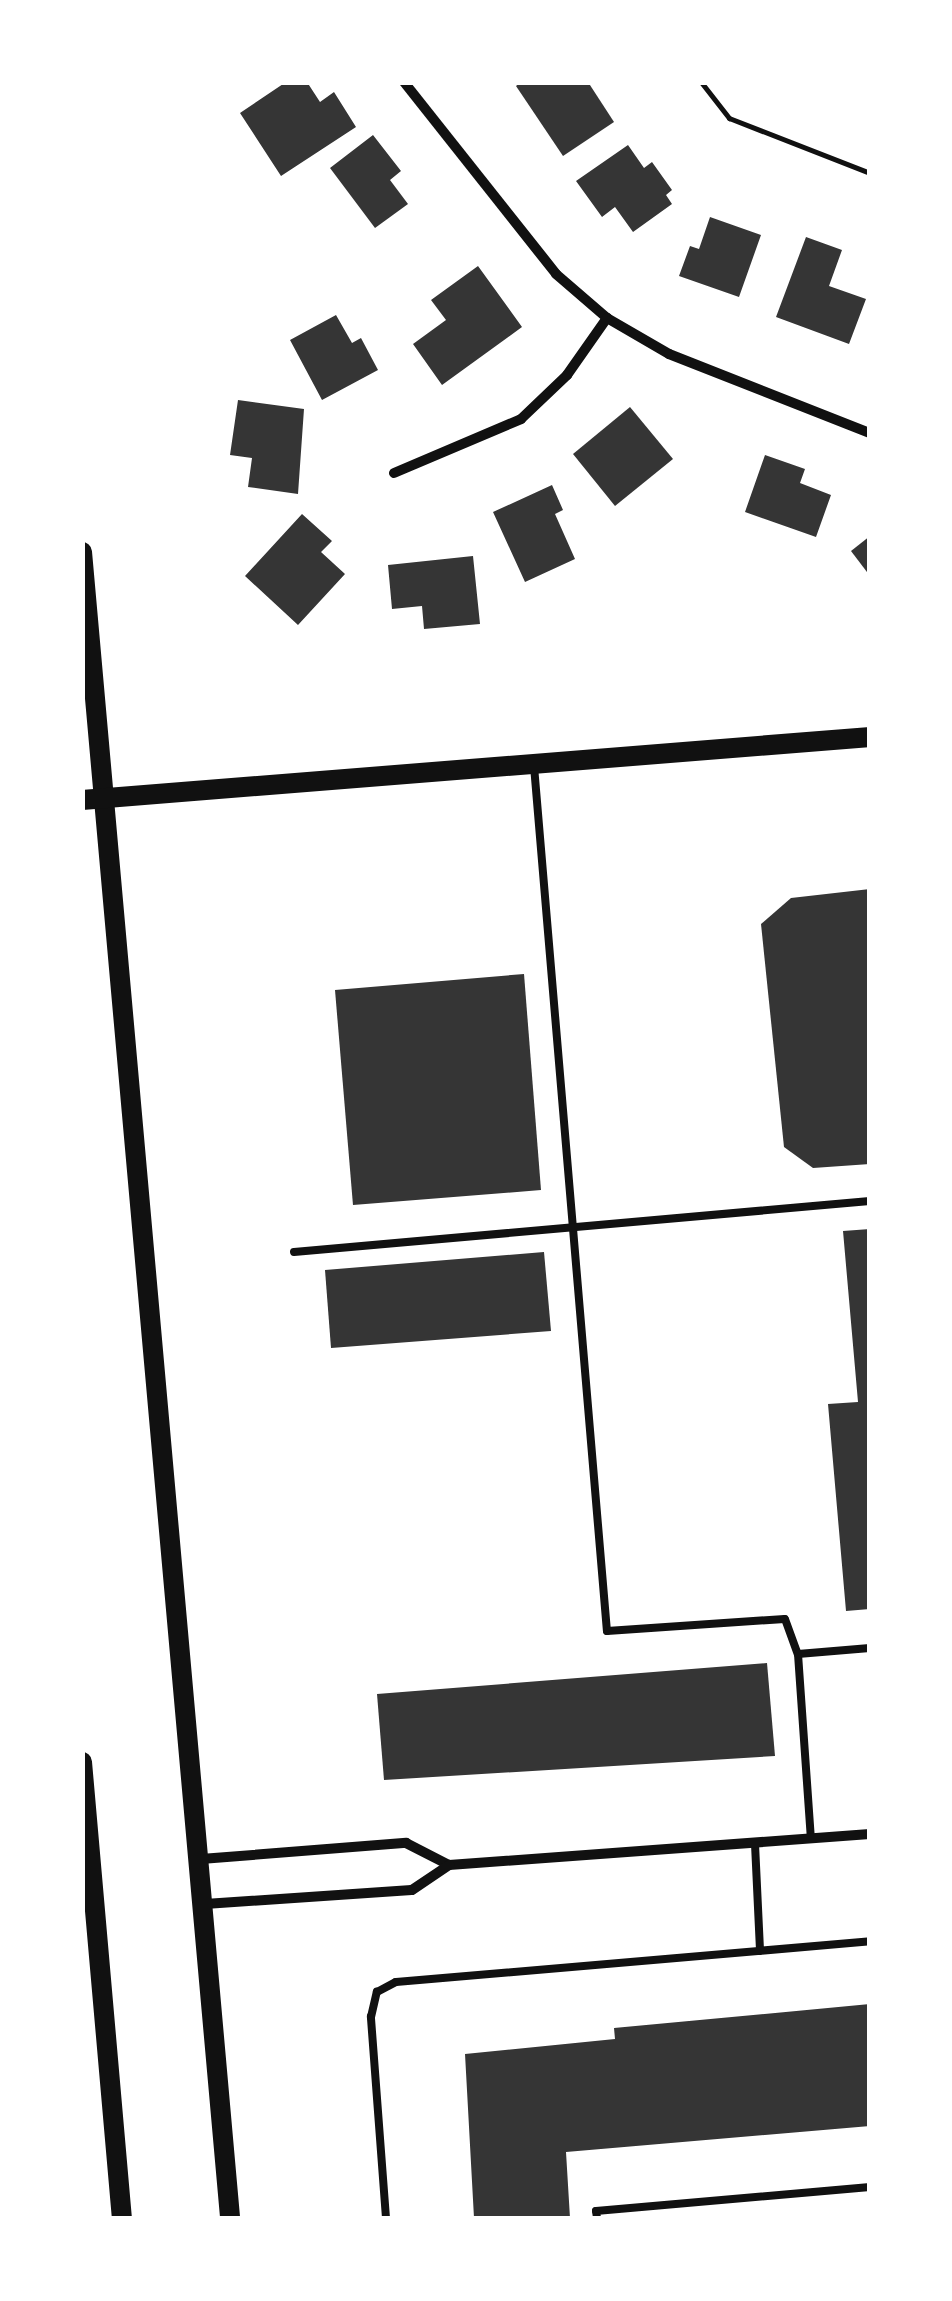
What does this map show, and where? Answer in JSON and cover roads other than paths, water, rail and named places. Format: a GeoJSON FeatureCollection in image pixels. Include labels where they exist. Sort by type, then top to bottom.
{"type":"FeatureCollection","features":[{"type":"Feature","properties":{"kind":"main road"},"geometry":{"type":"LineString","coordinates":[[82,552],[108,799],[142,1271],[201,1859],[230,2218]]}},
{"type":"Feature","properties":{"kind":"main road"},"geometry":{"type":"LineString","coordinates":[[82,800],[870,737]]}},
{"type":"Feature","properties":{"kind":"main road"},"geometry":{"type":"LineString","coordinates":[[82,1762],[91,1941],[122,2218]]}},
{"type":"Feature","properties":{"kind":"street"},"geometry":{"type":"LineString","coordinates":[[404,82],[556,274],[607,318],[669,354],[870,433]]}},
{"type":"Feature","properties":{"kind":"street"},"geometry":{"type":"LineString","coordinates":[[394,473],[521,419],[567,375],[607,318]]}},
{"type":"Feature","properties":{"kind":"street"},"geometry":{"type":"LineString","coordinates":[[201,1859],[406,1843],[449,1864],[870,1834]]}},
{"type":"Feature","properties":{"kind":"street"},"geometry":{"type":"LineString","coordinates":[[204,1904],[412,1890],[449,1864]]}},
{"type":"Feature","properties":{"kind":"lane"},"geometry":{"type":"LineString","coordinates":[[534,766],[607,1631],[785,1619],[798,1654],[810,1840]]}},
{"type":"Feature","properties":{"kind":"lane"},"geometry":{"type":"LineString","coordinates":[[294,1252],[870,1202]]}},
{"type":"Feature","properties":{"kind":"lane"},"geometry":{"type":"LineString","coordinates":[[798,1654],[870,1648]]}},
{"type":"Feature","properties":{"kind":"lane"},"geometry":{"type":"LineString","coordinates":[[755,1844],[760,1951]]}},
{"type":"Feature","properties":{"kind":"lane"},"geometry":{"type":"LineString","coordinates":[[386,2218],[371,2017],[377,1992],[396,1982],[870,1942]]}},
{"type":"Feature","properties":{"kind":"lane"},"geometry":{"type":"LineString","coordinates":[[597,2218],[596,2211],[870,2187]]}}]}
